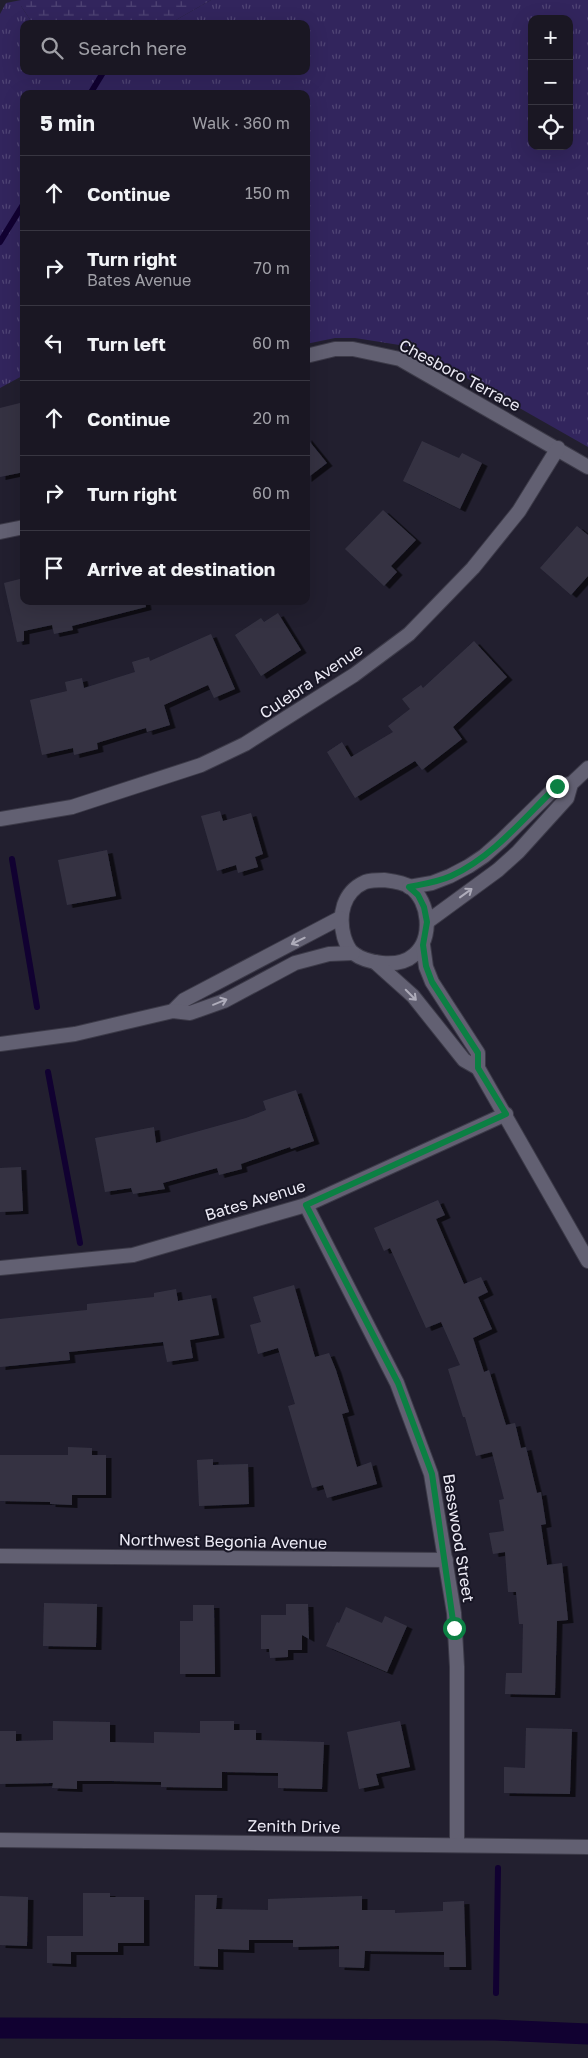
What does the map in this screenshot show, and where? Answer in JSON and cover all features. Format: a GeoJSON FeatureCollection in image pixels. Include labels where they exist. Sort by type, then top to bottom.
{"type":"FeatureCollection","features":[{"type":"Feature","properties":{"kind":"street","name":"Chesboro Terrace"},"geometry":{"type":"LineString","coordinates":[[310,355],[335,350],[353,350],[400,359],[558,448],[588,467]]}},
{"type":"Feature","properties":{"kind":"street","name":"Culebra Avenue"},"geometry":{"type":"LineString","coordinates":[[0,819],[72,807],[142,786],[201,765],[245,744],[354,675],[409,634],[473,568],[519,511],[558,448]]}},
{"type":"Feature","properties":{"kind":"street"},"geometry":{"type":"LineString","coordinates":[[0,532],[20,528]]}},
{"type":"Feature","properties":{"kind":"street"},"geometry":{"type":"LineString","coordinates":[[427,922],[498,870],[518,852],[567,798],[571,784],[588,768]]}},
{"type":"Feature","properties":{"kind":"street"},"geometry":{"type":"LineString","coordinates":[[353,953],[346,944],[340,918],[348,896],[356,887],[367,881],[384,880],[409,887],[432,883],[450,876],[484,856],[557,786],[571,784]]}},
{"type":"Feature","properties":{"kind":"street"},"geometry":{"type":"LineString","coordinates":[[409,887],[421,901],[427,922],[423,945],[426,966],[432,982],[478,1053],[478,1068]]}},
{"type":"Feature","properties":{"kind":"street"},"geometry":{"type":"LineString","coordinates":[[173,1011],[184,1000],[340,918]]}},
{"type":"Feature","properties":{"kind":"street"},"geometry":{"type":"LineString","coordinates":[[0,1044],[75,1034],[173,1011],[190,1013],[224,1001],[277,972],[312,957],[353,953],[375,962],[390,964],[403,962],[414,955],[423,945]]}},
{"type":"Feature","properties":{"kind":"street"},"geometry":{"type":"LineString","coordinates":[[375,962],[413,996],[464,1060],[478,1068],[506,1114],[588,1261]]}},
{"type":"Feature","properties":{"kind":"street","name":"Bates Avenue"},"geometry":{"type":"LineString","coordinates":[[0,1268],[133,1254],[306,1205],[506,1114]]}},
{"type":"Feature","properties":{"kind":"street","name":"Basswood Street"},"geometry":{"type":"LineString","coordinates":[[306,1205],[398,1383],[432,1474],[454,1613],[457,1667],[457,1844]]}},
{"type":"Feature","properties":{"kind":"street","name":"Northwest Begonia Avenue"},"geometry":{"type":"LineString","coordinates":[[0,1556],[446,1560]]}},
{"type":"Feature","properties":{"kind":"street","name":"Zenith Drive"},"geometry":{"type":"LineString","coordinates":[[0,1840],[588,1847]]}},
{"type":"Feature","properties":{"kind":"green space"},"geometry":{"type":"Polygon","coordinates":[[[21,0],[21,6],[30,20],[20,20],[20,75],[310,75],[310,20],[176,20],[211,0],[588,0],[588,447],[412,347],[355,338],[335,338],[310,343],[310,90],[20,90],[20,377],[0,388],[0,14],[6,3],[21,0]]]}},
{"type":"Feature","properties":{"kind":"green space"},"geometry":{"type":"Polygon","coordinates":[[[21,0],[211,0],[176,20],[30,20],[21,6],[21,0]]]}},
{"type":"Feature","properties":{"kind":"building"},"geometry":{"type":"Polygon","coordinates":[[[20,403],[20,473],[0,477],[0,408],[20,403]]]}},
{"type":"Feature","properties":{"kind":"building"},"geometry":{"type":"Polygon","coordinates":[[[422,441],[459,458],[462,453],[482,463],[460,509],[403,481],[422,441]]]}},
{"type":"Feature","properties":{"kind":"building"},"geometry":{"type":"Polygon","coordinates":[[[310,442],[327,463],[310,476],[310,442]]]}},
{"type":"Feature","properties":{"kind":"building"},"geometry":{"type":"Polygon","coordinates":[[[383,510],[416,540],[391,566],[397,572],[384,586],[345,549],[383,510]]]}},
{"type":"Feature","properties":{"kind":"building"},"geometry":{"type":"Polygon","coordinates":[[[577,526],[588,535],[588,576],[571,595],[540,568],[577,526]]]}},
{"type":"Feature","properties":{"kind":"building"},"geometry":{"type":"Polygon","coordinates":[[[20,579],[20,605],[146,605],[146,607],[72,626],[73,630],[54,634],[52,625],[24,631],[24,641],[17,642],[4,583],[20,579]]]}},
{"type":"Feature","properties":{"kind":"building"},"geometry":{"type":"Polygon","coordinates":[[[278,613],[301,650],[261,676],[235,635],[261,618],[264,622],[278,613]]]}},
{"type":"Feature","properties":{"kind":"building"},"geometry":{"type":"Polygon","coordinates":[[[211,634],[235,689],[214,698],[208,685],[164,705],[170,725],[147,732],[146,728],[97,743],[98,749],[74,755],[73,748],[42,755],[30,700],[67,691],[65,682],[82,678],[84,688],[135,672],[132,662],[149,657],[150,661],[211,634]]]}},
{"type":"Feature","properties":{"kind":"building"},"geometry":{"type":"Polygon","coordinates":[[[474,641],[507,677],[453,727],[462,739],[422,770],[415,761],[355,798],[327,752],[342,742],[351,757],[393,732],[388,726],[410,709],[402,699],[421,685],[423,688],[474,641]]]}},
{"type":"Feature","properties":{"kind":"building"},"geometry":{"type":"Polygon","coordinates":[[[220,811],[223,821],[251,813],[263,854],[255,857],[258,867],[238,873],[236,865],[217,871],[201,816],[220,811]]]}},
{"type":"Feature","properties":{"kind":"building"},"geometry":{"type":"Polygon","coordinates":[[[107,850],[116,896],[67,905],[58,860],[107,850]]]}},
{"type":"Feature","properties":{"kind":"building"},"geometry":{"type":"Polygon","coordinates":[[[296,1090],[314,1141],[241,1164],[242,1169],[219,1175],[217,1168],[163,1183],[165,1189],[133,1194],[131,1188],[105,1192],[95,1138],[154,1127],[156,1143],[246,1118],[266,1110],[263,1101],[296,1090]]]}},
{"type":"Feature","properties":{"kind":"building"},"geometry":{"type":"Polygon","coordinates":[[[21,1167],[23,1211],[0,1212],[0,1168],[21,1167]]]}},
{"type":"Feature","properties":{"kind":"building"},"geometry":{"type":"Polygon","coordinates":[[[438,1200],[445,1215],[436,1219],[464,1284],[481,1277],[488,1292],[478,1297],[492,1329],[473,1338],[484,1372],[489,1370],[506,1425],[515,1423],[521,1448],[526,1447],[537,1493],[541,1492],[546,1524],[541,1525],[547,1565],[562,1563],[568,1620],[557,1621],[555,1695],[505,1694],[506,1673],[522,1673],[523,1624],[519,1624],[516,1592],[508,1592],[505,1552],[493,1554],[489,1533],[504,1531],[499,1500],[504,1499],[492,1452],[476,1456],[448,1369],[460,1365],[441,1322],[426,1328],[390,1248],[384,1251],[374,1228],[438,1200]]]}},
{"type":"Feature","properties":{"kind":"building"},"geometry":{"type":"Polygon","coordinates":[[[294,1285],[315,1357],[329,1353],[336,1370],[349,1412],[342,1414],[357,1467],[371,1462],[377,1484],[327,1498],[323,1485],[312,1488],[288,1406],[295,1404],[278,1348],[258,1354],[250,1325],[261,1322],[253,1297],[294,1285]]]}},
{"type":"Feature","properties":{"kind":"building"},"geometry":{"type":"Polygon","coordinates":[[[176,1289],[178,1301],[211,1295],[219,1335],[190,1340],[193,1358],[167,1362],[163,1342],[69,1352],[70,1360],[0,1367],[0,1319],[87,1310],[87,1304],[154,1297],[154,1293],[176,1289]]]}},
{"type":"Feature","properties":{"kind":"building"},"geometry":{"type":"Polygon","coordinates":[[[68,1447],[92,1448],[92,1455],[106,1455],[106,1495],[72,1495],[72,1505],[50,1504],[50,1502],[0,1501],[0,1455],[68,1455],[68,1447]]]}},
{"type":"Feature","properties":{"kind":"building"},"geometry":{"type":"Polygon","coordinates":[[[213,1459],[213,1465],[248,1464],[249,1504],[199,1506],[197,1460],[213,1459]]]}},
{"type":"Feature","properties":{"kind":"building"},"geometry":{"type":"Polygon","coordinates":[[[44,1603],[97,1604],[96,1647],[43,1646],[44,1603]]]}},
{"type":"Feature","properties":{"kind":"building"},"geometry":{"type":"Polygon","coordinates":[[[286,1604],[308,1604],[309,1639],[302,1635],[302,1650],[288,1650],[288,1657],[270,1658],[269,1649],[261,1649],[261,1615],[286,1615],[286,1604]]]}},
{"type":"Feature","properties":{"kind":"building"},"geometry":{"type":"Polygon","coordinates":[[[193,1605],[214,1605],[215,1674],[180,1674],[180,1621],[193,1621],[193,1605]]]}},
{"type":"Feature","properties":{"kind":"building"},"geometry":{"type":"Polygon","coordinates":[[[346,1607],[382,1623],[385,1616],[407,1626],[387,1672],[326,1646],[346,1607]]]}},
{"type":"Feature","properties":{"kind":"building"},"geometry":{"type":"Polygon","coordinates":[[[53,1721],[110,1722],[110,1742],[154,1743],[154,1732],[200,1733],[200,1721],[234,1721],[234,1730],[256,1730],[256,1740],[324,1742],[322,1789],[278,1788],[278,1773],[222,1772],[222,1788],[161,1787],[161,1782],[110,1781],[77,1781],[77,1789],[52,1788],[53,1783],[0,1784],[0,1731],[16,1731],[16,1741],[53,1740],[53,1721]]]}},
{"type":"Feature","properties":{"kind":"building"},"geometry":{"type":"Polygon","coordinates":[[[400,1721],[410,1767],[376,1774],[379,1785],[359,1789],[347,1732],[400,1721]]]}},
{"type":"Feature","properties":{"kind":"building"},"geometry":{"type":"Polygon","coordinates":[[[526,1728],[572,1729],[570,1794],[504,1793],[504,1767],[525,1768],[526,1728]]]}},
{"type":"Feature","properties":{"kind":"building"},"geometry":{"type":"Polygon","coordinates":[[[83,1893],[110,1893],[110,1897],[144,1897],[144,1943],[118,1943],[118,1952],[71,1952],[71,1964],[47,1963],[47,1936],[83,1936],[83,1893]]]}},
{"type":"Feature","properties":{"kind":"building"},"geometry":{"type":"Polygon","coordinates":[[[195,1895],[217,1895],[216,1909],[268,1910],[268,1899],[362,1896],[362,1910],[395,1910],[395,1913],[443,1911],[443,1902],[464,1901],[466,1967],[444,1967],[444,1952],[365,1951],[364,1968],[339,1967],[339,1946],[293,1947],[293,1940],[249,1940],[249,1950],[218,1949],[218,1967],[194,1966],[195,1895]]]}},
{"type":"Feature","properties":{"kind":"building"},"geometry":{"type":"Polygon","coordinates":[[[0,1896],[28,1897],[27,1946],[0,1945],[0,1896]]]}},
{"type":"Feature","properties":{"kind":"waterway"},"geometry":{"type":"LineString","coordinates":[[92,90],[102,75]]}},
{"type":"Feature","properties":{"kind":"waterway"},"geometry":{"type":"LineString","coordinates":[[0,242],[20,210]]}},
{"type":"Feature","properties":{"kind":"waterway"},"geometry":{"type":"LineString","coordinates":[[12,859],[37,1007]]}},
{"type":"Feature","properties":{"kind":"waterway"},"geometry":{"type":"LineString","coordinates":[[48,1072],[80,1243]]}},
{"type":"Feature","properties":{"kind":"waterway"},"geometry":{"type":"LineString","coordinates":[[496,1993],[498,1868]]}},
{"type":"Feature","properties":{"kind":"waterway"},"geometry":{"type":"LineString","coordinates":[[0,2028],[495,2030],[588,2034]]}},
{"type":"Feature","properties":{"kind":"route"},"geometry":{"type":"LineString","coordinates":[[454,1628],[454,1613],[432,1474],[398,1383],[306,1205],[506,1114],[478,1068],[478,1053],[432,982],[426,966],[423,945],[427,922],[424,907],[418,895],[409,887],[432,883],[450,876],[484,856],[557,786]]}}]}
